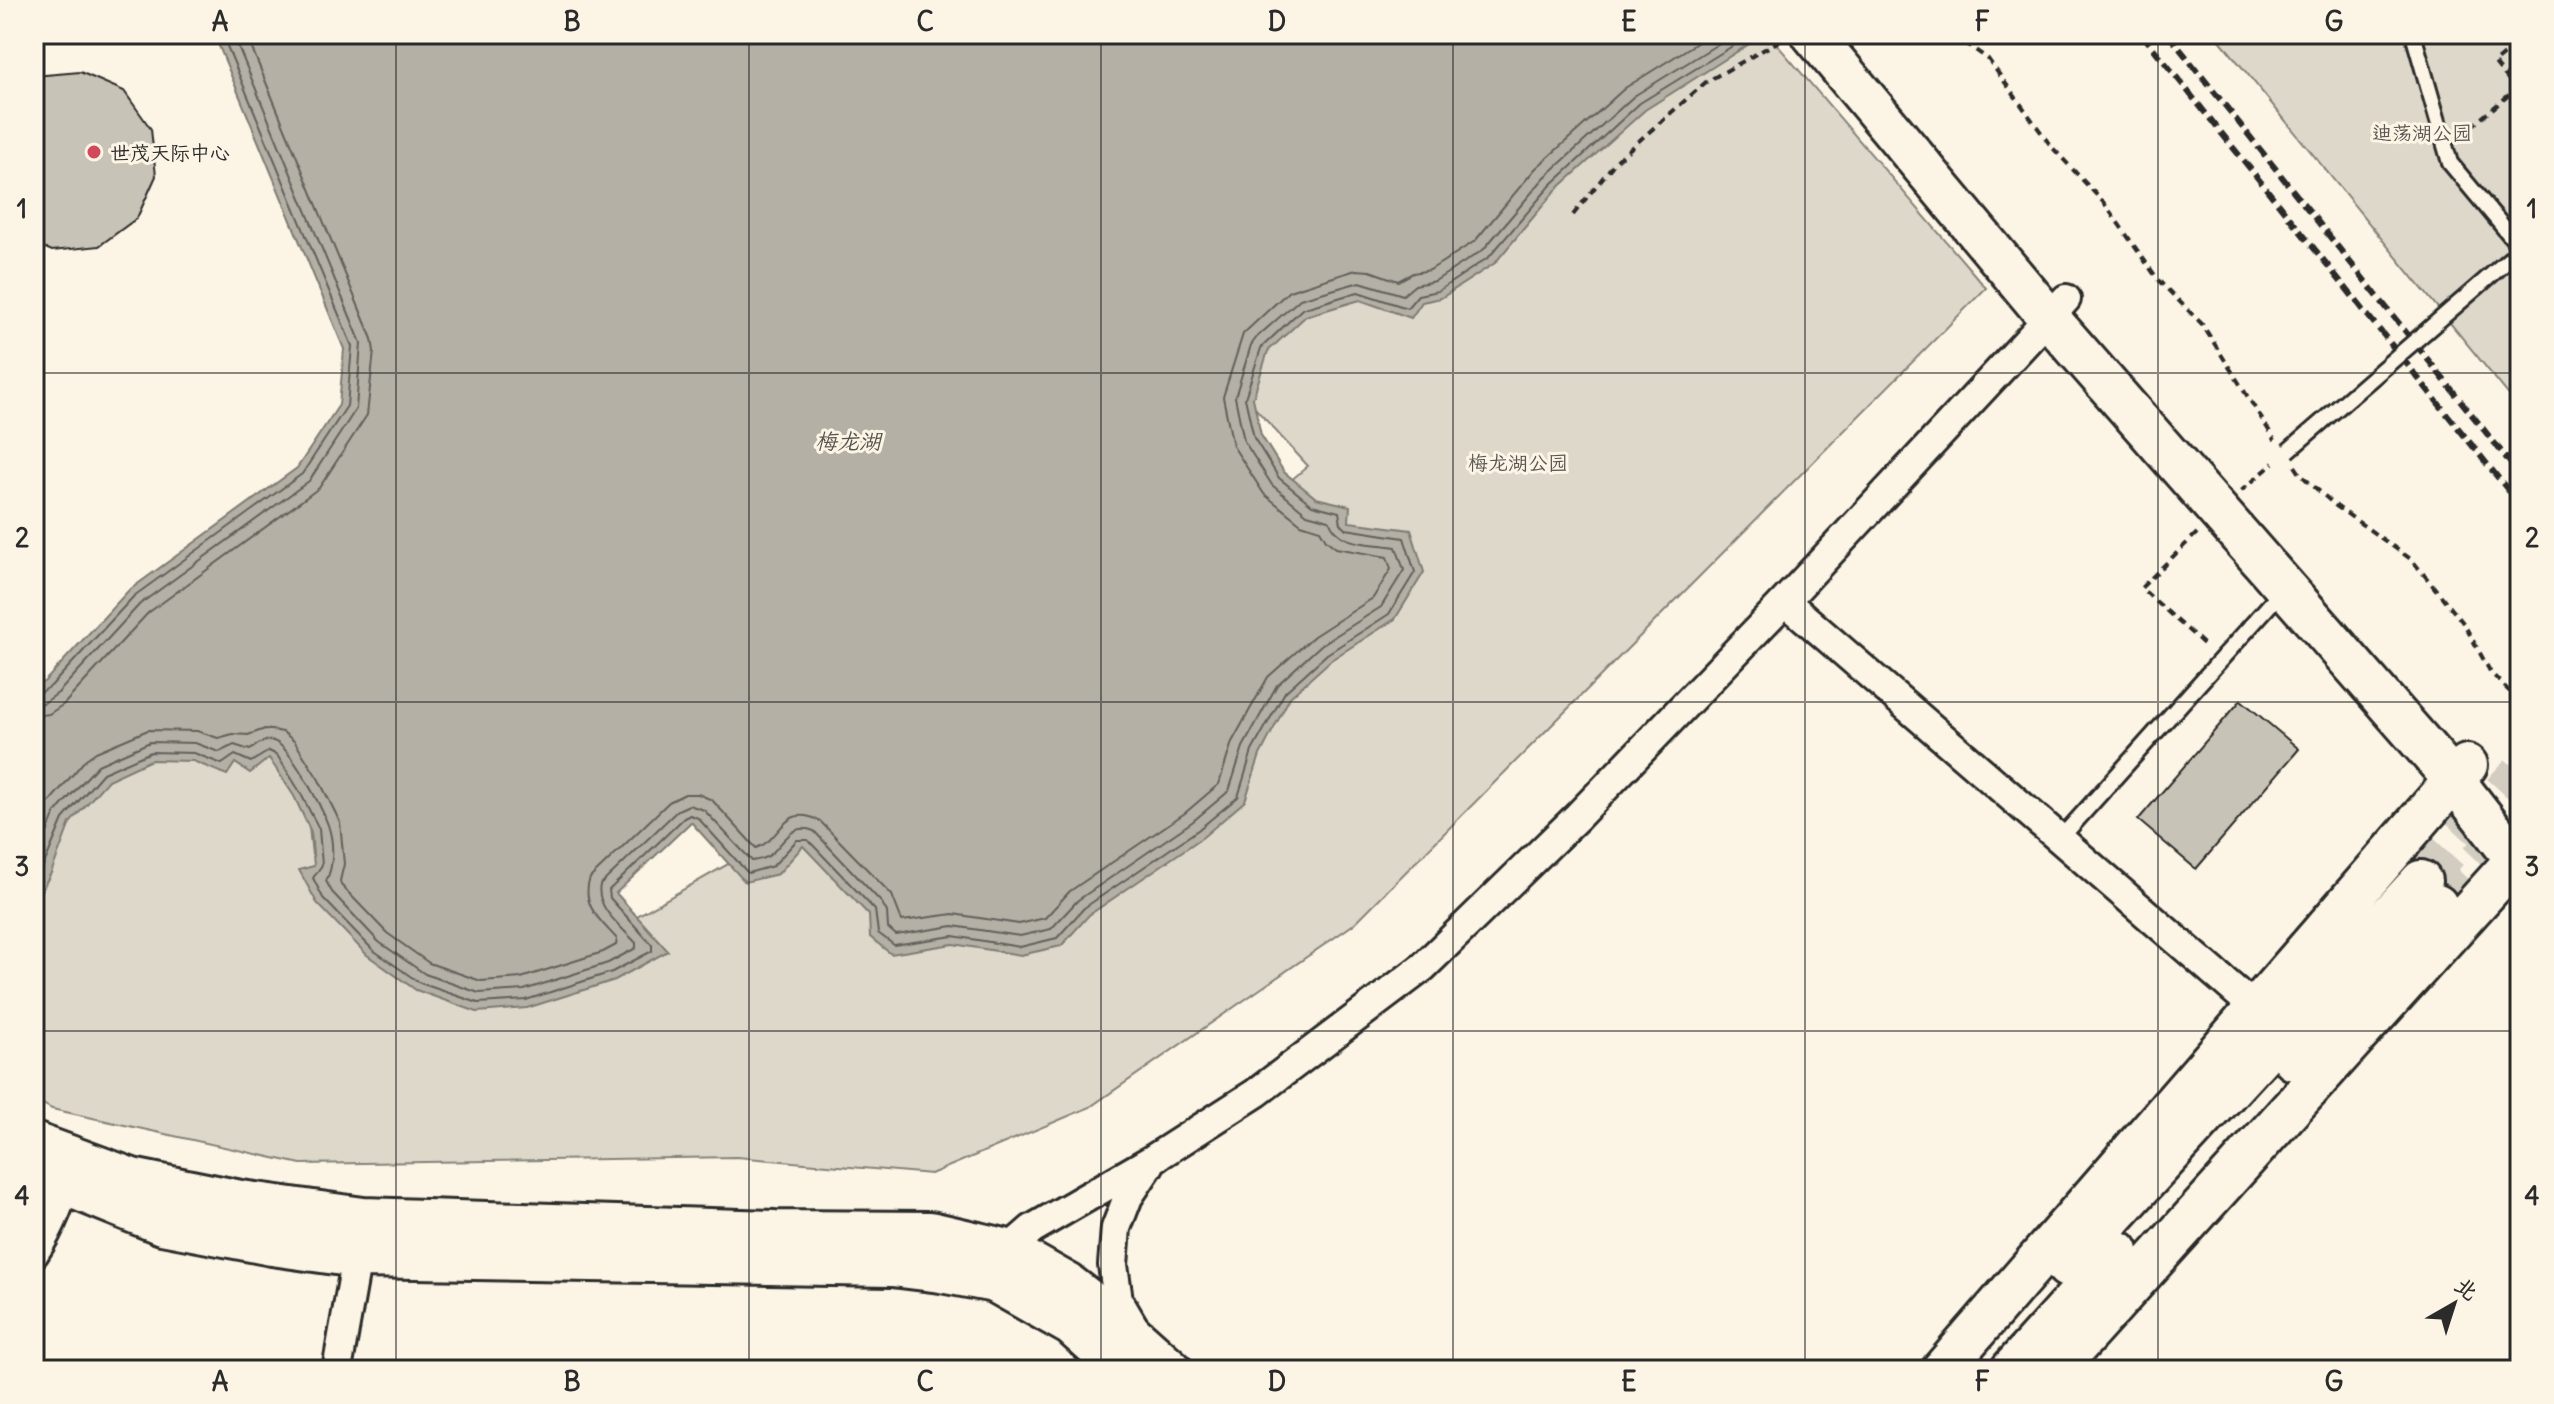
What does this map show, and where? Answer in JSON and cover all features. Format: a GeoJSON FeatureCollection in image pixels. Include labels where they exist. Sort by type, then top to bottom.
{"type":"FeatureCollection","features":[{"type":"Feature","properties":{"kind":"main road"},"geometry":{"type":"LineString","coordinates":[[1812,34],[2057,308],[2460,772],[2519,854],[2055,1370]]}},
{"type":"Feature","properties":{"kind":"main road"},"geometry":{"type":"LineString","coordinates":[[1844,34],[2057,308],[2286,586],[2460,772]]}},
{"type":"Feature","properties":{"kind":"main road"},"geometry":{"type":"LineString","coordinates":[[1942,1370],[2460,772]]}},
{"type":"Feature","properties":{"kind":"main road"},"geometry":{"type":"LineString","coordinates":[[1974,1370],[2429,893],[2166,1198],[2011,1370]]}},
{"type":"Feature","properties":{"kind":"main road"},"geometry":{"type":"LineString","coordinates":[[51,1165],[162,1224],[357,1257],[892,1266],[941,1272],[1002,1266]]}},
{"type":"Feature","properties":{"kind":"main road"},"geometry":{"type":"LineString","coordinates":[[51,1165],[241,1201],[363,1218],[775,1231],[930,1232],[1002,1266],[1071,1325],[1132,1357],[1172,1370]]}},
{"type":"Feature","properties":{"kind":"street"},"geometry":{"type":"LineString","coordinates":[[1002,1266],[1032,1229],[1153,1159],[1256,1093],[1423,967],[1578,816],[1785,601],[2057,308]]}},
{"type":"Feature","properties":{"kind":"street"},"geometry":{"type":"LineString","coordinates":[[1785,601],[2255,1008]]}},
{"type":"Feature","properties":{"kind":"street"},"geometry":{"type":"LineString","coordinates":[[1132,1357],[1113,1265],[1116,1228],[1128,1197],[1153,1159]]}},
{"type":"Feature","properties":{"kind":"street"},"geometry":{"type":"LineString","coordinates":[[34,1253],[51,1165]]}},
{"type":"Feature","properties":{"kind":"street"},"geometry":{"type":"LineString","coordinates":[[337,1370],[357,1257]]}},
{"type":"Feature","properties":{"kind":"lane"},"geometry":{"type":"LineString","coordinates":[[2288,455],[2520,248],[2450,163],[2413,34]]}},
{"type":"Feature","properties":{"kind":"lane"},"geometry":{"type":"LineString","coordinates":[[2059,840],[2286,586]]}},
{"type":"Feature","properties":{"kind":"path"},"geometry":{"type":"LineString","coordinates":[[1573,215],[1616,161],[1706,82],[1790,34]]}},
{"type":"Feature","properties":{"kind":"path"},"geometry":{"type":"LineString","coordinates":[[1953,34],[1988,59],[2051,146],[2104,203],[2159,281],[2202,324],[2266,427],[2301,475],[2336,506],[2412,560],[2464,624],[2491,673],[2520,702]]}},
{"type":"Feature","properties":{"kind":"path"},"geometry":{"type":"LineString","coordinates":[[2445,148],[2516,89],[2494,62],[2520,41]]}},
{"type":"Feature","properties":{"kind":"path"},"geometry":{"type":"LineString","coordinates":[[2141,588],[2221,659]]}},
{"type":"Feature","properties":{"kind":"green space","name":"梅龙湖公园"},"geometry":{"type":"Polygon","coordinates":[[[1707,34],[1768,34],[1986,288],[1354,924],[1090,1107],[931,1174],[737,1157],[301,1164],[52,1109],[34,1099],[34,853],[87,747],[258,732],[304,782],[312,855],[422,962],[535,974],[809,818],[1175,577],[1308,466],[1243,395],[1256,326],[1707,34]]]}},
{"type":"Feature","properties":{"kind":"green space","name":"迪荡湖公园"},"geometry":{"type":"Polygon","coordinates":[[[2215,34],[2520,34],[2520,409],[2215,34]]]}},
{"type":"Feature","properties":{"kind":"water","name":"梅龙湖"},"geometry":{"type":"Polygon","coordinates":[[[214,34],[1765,34],[1645,110],[1556,190],[1495,263],[1441,298],[1422,302],[1411,318],[1360,300],[1306,316],[1268,351],[1253,398],[1261,435],[1284,472],[1316,498],[1350,506],[1349,522],[1411,530],[1424,572],[1395,619],[1331,660],[1290,697],[1260,755],[1245,801],[1203,837],[1089,915],[1061,946],[1021,955],[953,944],[891,954],[870,937],[869,915],[803,846],[778,874],[745,882],[691,822],[616,893],[668,951],[615,980],[527,1008],[477,1012],[416,990],[367,955],[317,903],[299,870],[314,866],[311,832],[294,796],[269,758],[250,773],[235,763],[227,775],[193,761],[151,760],[108,780],[70,823],[51,873],[34,904],[34,688],[45,681],[128,591],[297,468],[339,405],[344,349],[214,34]]]}},
{"type":"Feature","properties":{"kind":"building","name":"世茂天际中心"},"geometry":{"type":"Polygon","coordinates":[[[80,72],[124,91],[151,129],[156,176],[137,218],[99,246],[52,251],[34,243],[34,76],[80,72]]]}},
{"type":"Feature","properties":{"kind":"building"},"geometry":{"type":"Polygon","coordinates":[[[2241,700],[2299,749],[2196,869],[2138,820],[2241,700]]]}},
{"type":"Feature","properties":{"kind":"tunnel"},"geometry":{"type":"LineString","coordinates":[[2421,881],[2520,773]]}},
{"type":"Feature","properties":{"kind":"tunnel"},"geometry":{"type":"LineString","coordinates":[[2437,905],[2520,818]]}},
{"type":"Feature","properties":{"kind":"railway"},"geometry":{"type":"LineString","coordinates":[[2142,34],[2520,505]]}},
{"type":"Feature","properties":{"kind":"railway"},"geometry":{"type":"LineString","coordinates":[[2168,34],[2520,475]]}},
{"type":"Feature","properties":{"kind":"place","name":"世茂天际中心"},"geometry":{"type":"Point","coordinates":[94,152]}}]}
